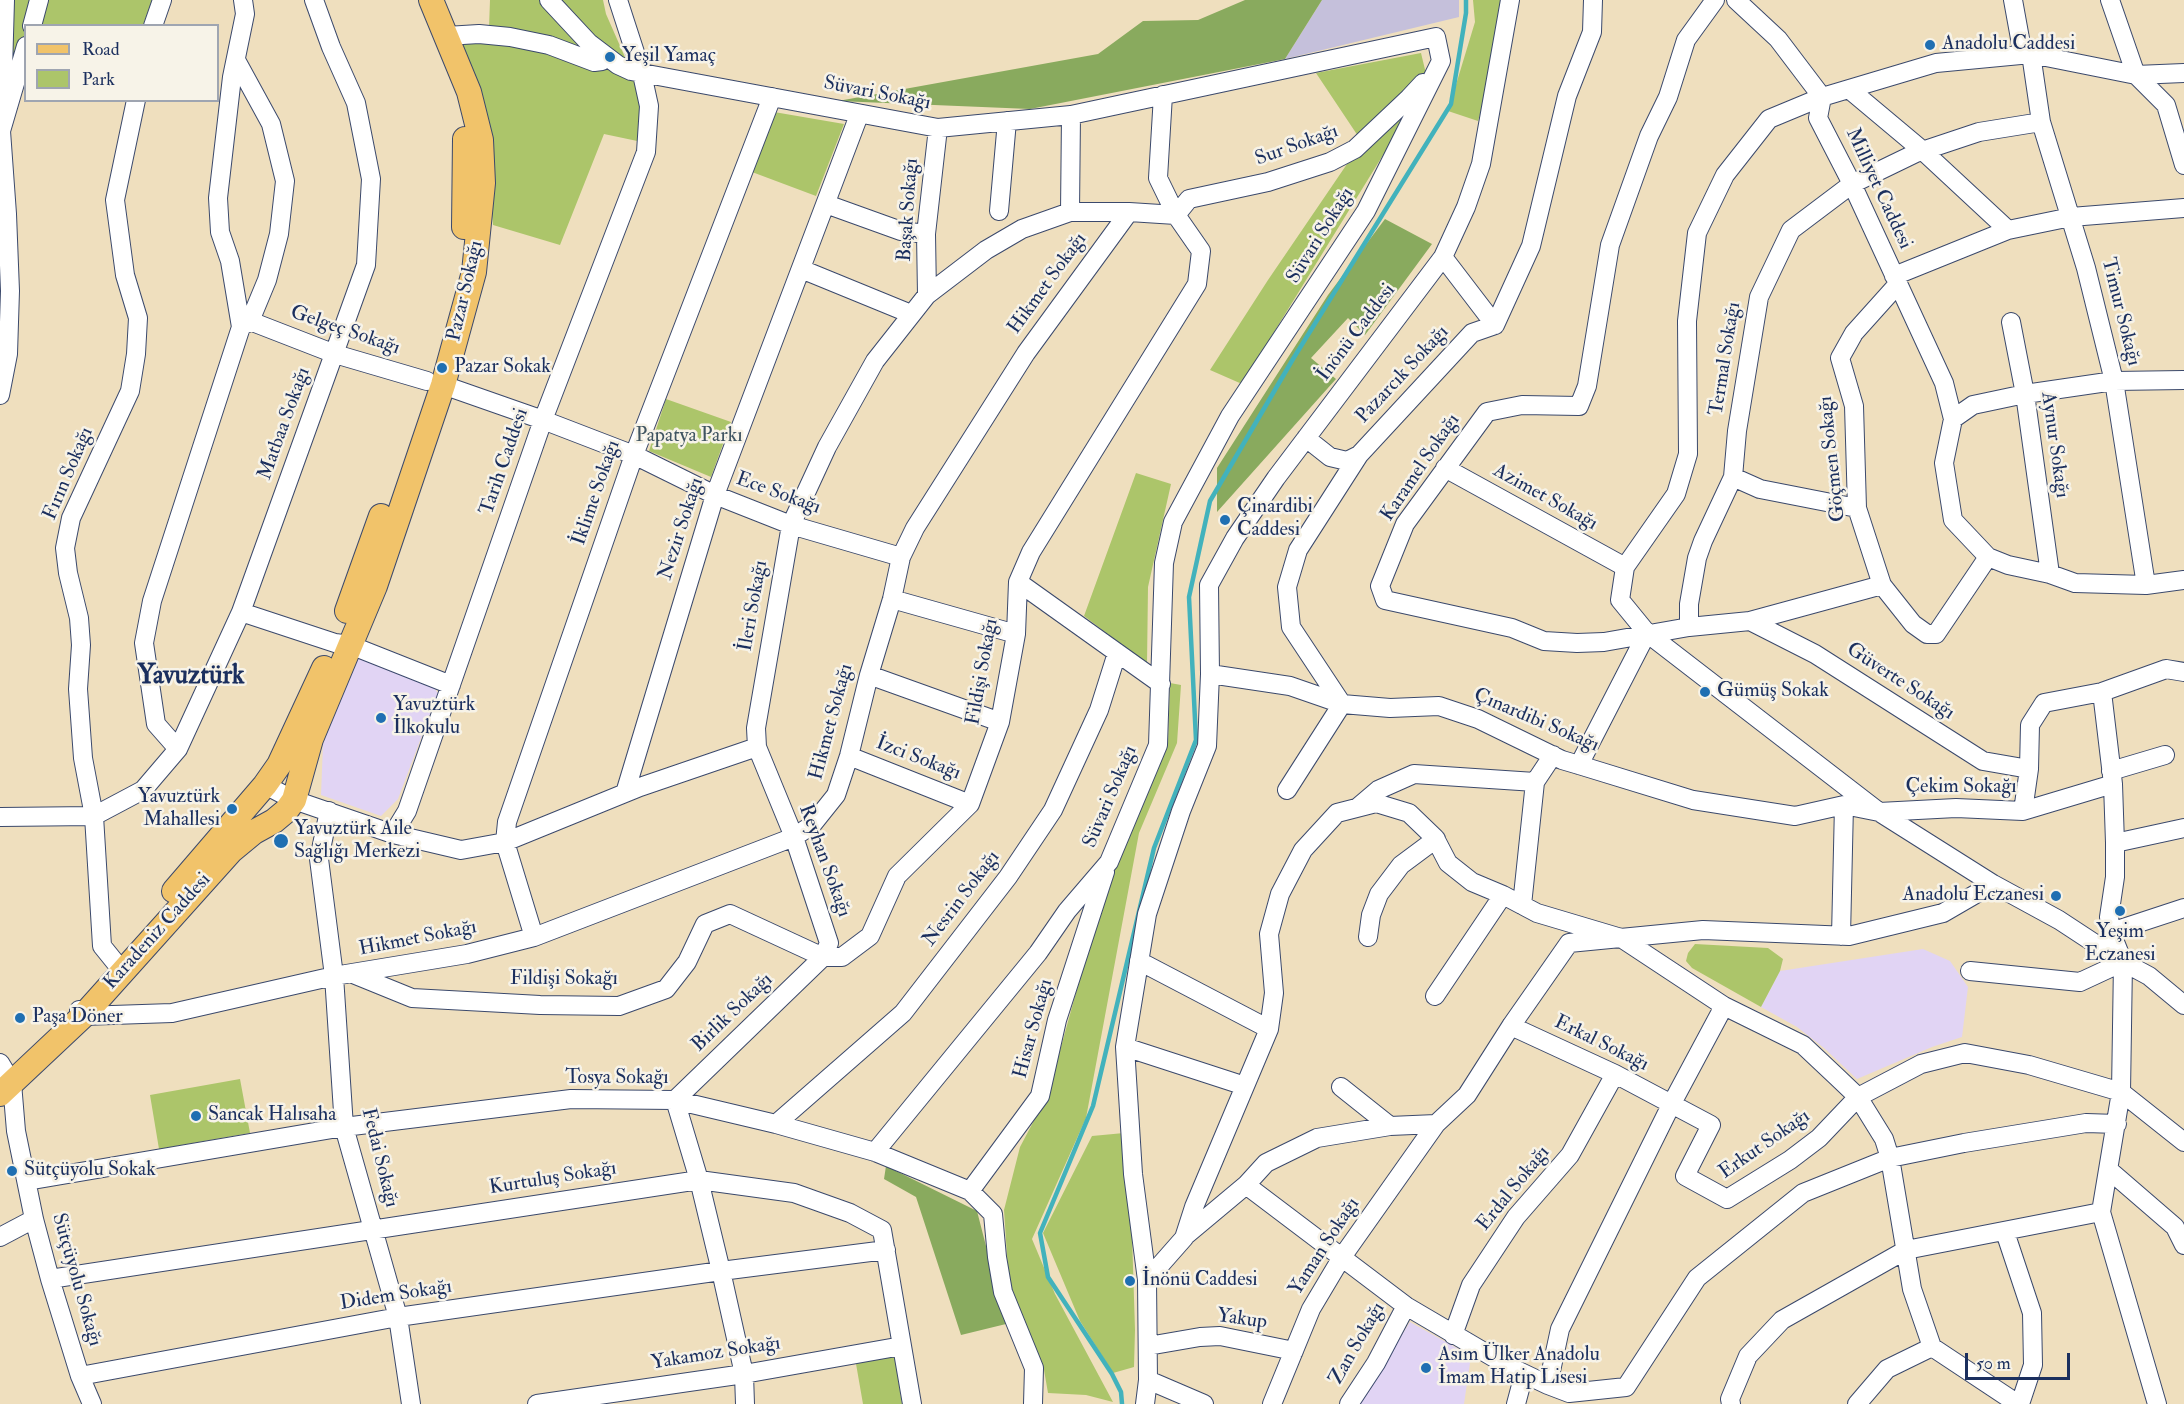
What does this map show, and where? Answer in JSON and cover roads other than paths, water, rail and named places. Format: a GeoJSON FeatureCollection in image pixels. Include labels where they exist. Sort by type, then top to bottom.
{"type":"FeatureCollection","features":[{"type":"Feature","properties":{"kind":"main road","name":"Pazar Sokağı"},"geometry":{"type":"LineString","coordinates":[[419,0],[460,113],[466,160],[465,224],[458,271],[435,383]]}},
{"type":"Feature","properties":{"kind":"main road","name":"Pazar Sokağı"},"geometry":{"type":"LineString","coordinates":[[294,800],[342,644],[474,272],[483,183],[481,140],[469,92],[431,0]]}},
{"type":"Feature","properties":{"kind":"main road","name":"Pazar Sokağı"},"geometry":{"type":"LineString","coordinates":[[265,785],[279,765],[342,644]]}},
{"type":"Feature","properties":{"kind":"main road","name":"Karadeniz Caddesi"},"geometry":{"type":"LineString","coordinates":[[119,968],[265,785]]}},
{"type":"Feature","properties":{"kind":"main road","name":"Karadeniz Caddesi"},"geometry":{"type":"LineString","coordinates":[[3,1077],[79,1011],[231,851],[254,832],[274,821],[294,800]]}},
{"type":"Feature","properties":{"kind":"street"},"geometry":{"type":"LineString","coordinates":[[0,395],[8,354],[10,291],[1,138],[5,0]]}},
{"type":"Feature","properties":{"kind":"street"},"geometry":{"type":"LineString","coordinates":[[33,24],[39,0]]}},
{"type":"Feature","properties":{"kind":"street"},"geometry":{"type":"LineString","coordinates":[[154,24],[162,0]]}},
{"type":"Feature","properties":{"kind":"street"},"geometry":{"type":"LineString","coordinates":[[243,0],[245,14],[236,60],[218,198],[220,232],[246,324]]}},
{"type":"Feature","properties":{"kind":"street","name":"Matbaa Sokağı"},"geometry":{"type":"LineString","coordinates":[[94,816],[142,790],[178,749],[241,612],[366,265],[371,179],[356,103],[331,47],[314,0]]}},
{"type":"Feature","properties":{"kind":"street"},"geometry":{"type":"LineString","coordinates":[[446,36],[479,34],[510,37],[549,45],[594,63],[602,61],[606,57],[589,44],[549,0]]}},
{"type":"Feature","properties":{"kind":"street","name":"Tarih Caddesi"},"geometry":{"type":"LineString","coordinates":[[393,834],[407,812],[543,420],[646,152],[649,106],[642,74],[618,0]]}},
{"type":"Feature","properties":{"kind":"street","name":"İnönü Caddesi"},"geometry":{"type":"LineString","coordinates":[[1145,1404],[1148,1380],[1147,1280],[1133,1174],[1125,1047],[1147,914],[1207,746],[1210,675],[1209,585],[1235,538],[1305,438],[1443,257],[1467,207],[1481,164],[1510,0]]}},
{"type":"Feature","properties":{"kind":"street"},"geometry":{"type":"LineString","coordinates":[[1443,257],[1495,325],[1531,246],[1567,96],[1592,32],[1593,0]]}},
{"type":"Feature","properties":{"kind":"street","name":"Karamel Sokağı"},"geometry":{"type":"LineString","coordinates":[[1715,0],[1686,40],[1668,97],[1649,135],[1610,245],[1587,386],[1579,406],[1522,405],[1487,412],[1444,468],[1406,524],[1380,586],[1385,600],[1512,628],[1544,641],[1604,642],[1647,633],[1750,621],[1882,585]]}},
{"type":"Feature","properties":{"kind":"street"},"geometry":{"type":"LineString","coordinates":[[1736,0],[1778,39],[1822,97]]}},
{"type":"Feature","properties":{"kind":"street","name":"Timur Sokağı"},"geometry":{"type":"LineString","coordinates":[[2013,0],[2041,122],[2086,268],[2114,381],[2146,585]]}},
{"type":"Feature","properties":{"kind":"street"},"geometry":{"type":"LineString","coordinates":[[2110,0],[2136,75],[2166,105],[2184,165]]}},
{"type":"Feature","properties":{"kind":"street","name":"Süvari Sokağı"},"geometry":{"type":"LineString","coordinates":[[606,57],[618,65],[642,74],[938,128],[1071,115],[1436,37],[1441,61],[1366,211],[1230,416],[1173,522],[1164,563],[1158,745],[1109,862],[1067,911],[1038,953],[875,1152]]}},
{"type":"Feature","properties":{"kind":"street"},"geometry":{"type":"LineString","coordinates":[[1,138],[24,53]]}},
{"type":"Feature","properties":{"kind":"street"},"geometry":{"type":"LineString","coordinates":[[2184,73],[2136,75],[2027,54],[1936,63],[1822,97],[1769,119],[1725,175],[1697,233],[1687,321],[1688,454],[1676,494],[1625,567],[1620,600],[1647,633],[1879,812],[1993,884],[2059,920],[2123,962],[2149,976],[2184,1005]]}},
{"type":"Feature","properties":{"kind":"street"},"geometry":{"type":"LineString","coordinates":[[178,749],[156,724],[144,643],[152,601],[246,324],[267,280],[279,234],[285,181],[271,124],[236,60]]}},
{"type":"Feature","properties":{"kind":"street","name":"Sur Sokağı"},"geometry":{"type":"LineString","coordinates":[[1176,215],[1189,199],[1268,182],[1330,162],[1355,148],[1409,98],[1441,61]]}},
{"type":"Feature","properties":{"kind":"street"},"geometry":{"type":"LineString","coordinates":[[1849,89],[1923,151],[2008,230]]}},
{"type":"Feature","properties":{"kind":"street","name":"Fildişi Sokağı"},"geometry":{"type":"LineString","coordinates":[[79,1011],[172,1013],[333,976],[353,974],[412,998],[540,1005],[620,1006],[666,988],[687,962],[705,924],[730,914],[823,957],[842,957],[870,936],[897,876],[970,804],[1000,722],[1016,634],[1018,582],[1035,544],[1197,284],[1201,251],[1176,215],[1158,178],[1163,95]]}},
{"type":"Feature","properties":{"kind":"street","name":"İklime Sokağı"},"geometry":{"type":"LineString","coordinates":[[505,842],[507,822],[634,455],[772,96]]}},
{"type":"Feature","properties":{"kind":"street","name":"Milliyet Caddesi"},"geometry":{"type":"LineString","coordinates":[[1822,97],[1818,118],[1852,184],[1944,383],[1953,419]]}},
{"type":"Feature","properties":{"kind":"street","name":"Fırın Sokağı"},"geometry":{"type":"LineString","coordinates":[[119,968],[102,946],[94,816],[82,746],[78,689],[81,645],[79,618],[68,573],[65,548],[71,518],[130,391],[136,354],[138,318],[125,275],[115,200],[136,102]]}},
{"type":"Feature","properties":{"kind":"street","name":"Nezir Sokağı"},"geometry":{"type":"LineString","coordinates":[[625,793],[715,495],[860,115]]}},
{"type":"Feature","properties":{"kind":"street"},"geometry":{"type":"LineString","coordinates":[[1070,212],[1071,115]]}},
{"type":"Feature","properties":{"kind":"street"},"geometry":{"type":"LineString","coordinates":[[999,212],[1007,121]]}},
{"type":"Feature","properties":{"kind":"street","name":"Termal Sokağı"},"geometry":{"type":"LineString","coordinates":[[1689,627],[1689,604],[1697,558],[1734,477],[1737,431],[1759,297],[1791,230],[1852,184],[1923,151],[1979,132],[2041,122]]}},
{"type":"Feature","properties":{"kind":"street","name":"Başak Sokağı"},"geometry":{"type":"LineString","coordinates":[[927,295],[926,234],[938,128]]}},
{"type":"Feature","properties":{"kind":"street"},"geometry":{"type":"LineString","coordinates":[[826,204],[901,231],[926,234]]}},
{"type":"Feature","properties":{"kind":"street","name":"Göçmen Sokağı"},"geometry":{"type":"LineString","coordinates":[[1988,557],[1936,634],[1927,634],[1913,624],[1882,585],[1857,508],[1854,406],[1840,358],[1854,333],[1896,280],[2008,230],[2071,217],[2184,208]]}},
{"type":"Feature","properties":{"kind":"street","name":"İleri Sokağı"},"geometry":{"type":"LineString","coordinates":[[757,747],[756,728],[791,525],[827,447],[875,361],[911,314],[927,295],[986,250],[1022,229],[1070,212],[1176,215]]}},
{"type":"Feature","properties":{"kind":"street","name":"Hikmet Sokağı"},"geometry":{"type":"LineString","coordinates":[[353,974],[467,954],[534,937],[794,837],[812,825],[836,795],[849,756],[868,675],[892,599],[901,557],[915,528],[1026,353],[1129,212]]}},
{"type":"Feature","properties":{"kind":"street"},"geometry":{"type":"LineString","coordinates":[[801,268],[911,314]]}},
{"type":"Feature","properties":{"kind":"street","name":"Aynur Sokağı"},"geometry":{"type":"LineString","coordinates":[[2011,322],[2025,394],[2050,574]]}},
{"type":"Feature","properties":{"kind":"street","name":"Gelgeç Sokağı"},"geometry":{"type":"LineString","coordinates":[[246,324],[335,354],[435,383]]}},
{"type":"Feature","properties":{"kind":"street","name":"Pazarcık Sokağı"},"geometry":{"type":"LineString","coordinates":[[1342,704],[1291,627],[1287,587],[1298,550],[1359,455],[1472,333],[1495,325]]}},
{"type":"Feature","properties":{"kind":"street"},"geometry":{"type":"LineString","coordinates":[[2184,380],[2114,381],[2025,394],[1973,405],[1953,419],[1944,463],[1953,520],[1988,557],[2008,565],[2050,574],[2075,583],[2146,585],[2184,580]]}},
{"type":"Feature","properties":{"kind":"street","name":"Ece Sokağı"},"geometry":{"type":"LineString","coordinates":[[435,383],[543,420],[634,455],[715,495],[791,525],[901,557]]}},
{"type":"Feature","properties":{"kind":"street"},"geometry":{"type":"LineString","coordinates":[[1305,438],[1330,457],[1347,461],[1359,455]]}},
{"type":"Feature","properties":{"kind":"street","name":"Azimet Sokağı"},"geometry":{"type":"LineString","coordinates":[[1444,468],[1625,567]]}},
{"type":"Feature","properties":{"kind":"street"},"geometry":{"type":"LineString","coordinates":[[1734,477],[1760,489],[1857,508]]}},
{"type":"Feature","properties":{"kind":"street"},"geometry":{"type":"LineString","coordinates":[[1018,582],[1161,684]]}},
{"type":"Feature","properties":{"kind":"street"},"geometry":{"type":"LineString","coordinates":[[892,599],[1016,634]]}},
{"type":"Feature","properties":{"kind":"street"},"geometry":{"type":"LineString","coordinates":[[241,612],[342,644],[451,685]]}},
{"type":"Feature","properties":{"kind":"street","name":"Güverte Sokağı"},"geometry":{"type":"LineString","coordinates":[[1750,621],[1815,654],[1983,761],[2029,769]]}},
{"type":"Feature","properties":{"kind":"street"},"geometry":{"type":"LineString","coordinates":[[1579,765],[1647,633]]}},
{"type":"Feature","properties":{"kind":"street","name":"Nesrin Sokağı"},"geometry":{"type":"LineString","coordinates":[[776,1124],[903,1013],[1008,877],[1053,810],[1099,710],[1117,653]]}},
{"type":"Feature","properties":{"kind":"street"},"geometry":{"type":"LineString","coordinates":[[2023,811],[2029,769],[2030,725],[2044,703],[2102,692],[2166,669],[2184,672]]}},
{"type":"Feature","properties":{"kind":"street"},"geometry":{"type":"LineString","coordinates":[[868,675],[1000,722]]}},
{"type":"Feature","properties":{"kind":"street","name":"Çınardibi Sokağı"},"geometry":{"type":"LineString","coordinates":[[1210,675],[1290,686],[1342,704],[1390,708],[1439,706],[1478,719],[1579,765],[1693,800],[1796,816],[1844,805],[1879,812]]}},
{"type":"Feature","properties":{"kind":"street"},"geometry":{"type":"LineString","coordinates":[[2102,692],[2112,777],[2115,843],[2115,877],[2109,917],[2111,932],[2123,962],[2121,1092],[2101,1212],[2157,1404]]}},
{"type":"Feature","properties":{"kind":"street"},"geometry":{"type":"LineString","coordinates":[[1287,790],[1342,704]]}},
{"type":"Feature","properties":{"kind":"street"},"geometry":{"type":"LineString","coordinates":[[265,785],[294,800],[393,834],[461,850],[505,842],[625,793],[757,747]]}},
{"type":"Feature","properties":{"kind":"street","name":"Reyhan Sokağı"},"geometry":{"type":"LineString","coordinates":[[757,747],[794,837],[829,943],[823,957]]}},
{"type":"Feature","properties":{"kind":"street"},"geometry":{"type":"LineString","coordinates":[[1522,905],[1535,782],[1553,755]]}},
{"type":"Feature","properties":{"kind":"street","name":"Çekim Sokağı"},"geometry":{"type":"LineString","coordinates":[[1879,812],[1956,808],[2023,811],[2165,755]]}},
{"type":"Feature","properties":{"kind":"street","name":"İzci Sokağı"},"geometry":{"type":"LineString","coordinates":[[849,756],[970,804]]}},
{"type":"Feature","properties":{"kind":"street"},"geometry":{"type":"LineString","coordinates":[[1356,808],[1378,790],[1414,774],[1535,782]]}},
{"type":"Feature","properties":{"kind":"street"},"geometry":{"type":"LineString","coordinates":[[1184,1238],[1194,1207],[1269,1029],[1275,993],[1269,934],[1280,894],[1303,850],[1337,813],[1376,803],[1409,813],[1436,839],[1448,863],[1472,882],[1537,913],[1621,938],[1724,1006],[1803,1045],[1858,1097],[1884,1139],[1890,1158],[1912,1289],[1932,1347],[2019,1404],[2033,1365],[2032,1313],[2005,1232]]}},
{"type":"Feature","properties":{"kind":"street"},"geometry":{"type":"LineString","coordinates":[[1841,936],[1844,805]]}},
{"type":"Feature","properties":{"kind":"street","name":"Fedai Sokağı"},"geometry":{"type":"LineString","coordinates":[[329,811],[319,859],[333,976],[344,1127],[398,1317],[411,1404]]}},
{"type":"Feature","properties":{"kind":"street"},"geometry":{"type":"LineString","coordinates":[[0,817],[94,816]]}},
{"type":"Feature","properties":{"kind":"street"},"geometry":{"type":"LineString","coordinates":[[2115,843],[2184,828]]}},
{"type":"Feature","properties":{"kind":"street"},"geometry":{"type":"LineString","coordinates":[[1368,937],[1371,915],[1379,894],[1401,865],[1436,839]]}},
{"type":"Feature","properties":{"kind":"street"},"geometry":{"type":"LineString","coordinates":[[505,842],[534,937]]}},
{"type":"Feature","properties":{"kind":"street","name":"Hisar Sokağı"},"geometry":{"type":"LineString","coordinates":[[970,1191],[1040,1096],[1057,1020],[1109,862]]}},
{"type":"Feature","properties":{"kind":"street","name":"Yaman Sokağı"},"geometry":{"type":"LineString","coordinates":[[1272,1404],[1311,1309],[1342,1257],[1436,1124],[1467,1095],[1511,1026],[1569,943],[1703,930],[1849,936],[1943,913],[1993,884]]}},
{"type":"Feature","properties":{"kind":"street"},"geometry":{"type":"LineString","coordinates":[[1435,996],[1503,895]]}},
{"type":"Feature","properties":{"kind":"street"},"geometry":{"type":"LineString","coordinates":[[2111,932],[2184,908]]}},
{"type":"Feature","properties":{"kind":"street","name":"Birlik Sokağı"},"geometry":{"type":"LineString","coordinates":[[675,1100],[823,957]]}},
{"type":"Feature","properties":{"kind":"street"},"geometry":{"type":"LineString","coordinates":[[1139,961],[1269,1029]]}},
{"type":"Feature","properties":{"kind":"street"},"geometry":{"type":"LineString","coordinates":[[1970,971],[2080,982],[2123,962]]}},
{"type":"Feature","properties":{"kind":"street"},"geometry":{"type":"LineString","coordinates":[[1548,1385],[1560,1329],[1671,1105],[1724,1006]]}},
{"type":"Feature","properties":{"kind":"street","name":"Erkal Sokağı"},"geometry":{"type":"LineString","coordinates":[[1511,1026],[1615,1074],[1671,1105]]}},
{"type":"Feature","properties":{"kind":"street"},"geometry":{"type":"LineString","coordinates":[[1125,1047],[1245,1086]]}},
{"type":"Feature","properties":{"kind":"street"},"geometry":{"type":"LineString","coordinates":[[1858,1097],[1921,1064],[1965,1053],[2029,1065],[2121,1092],[2184,1142]]}},
{"type":"Feature","properties":{"kind":"street","name":"Erdal Sokağı"},"geometry":{"type":"LineString","coordinates":[[1453,1335],[1471,1285],[1516,1217],[1570,1155],[1615,1074]]}},
{"type":"Feature","properties":{"kind":"street"},"geometry":{"type":"LineString","coordinates":[[3,1077],[16,1131]]}},
{"type":"Feature","properties":{"kind":"street"},"geometry":{"type":"LineString","coordinates":[[1341,1087],[1390,1126]]}},
{"type":"Feature","properties":{"kind":"street","name":"Erkut Sokağı"},"geometry":{"type":"LineString","coordinates":[[1671,1105],[1711,1125],[1685,1176],[1727,1199],[1790,1160],[1809,1145],[1858,1097]]}},
{"type":"Feature","properties":{"kind":"street","name":"Tosya Sokağı"},"geometry":{"type":"LineString","coordinates":[[27,1181],[344,1127],[571,1099],[675,1100],[776,1124],[875,1152],[970,1191],[993,1214],[1003,1292],[1034,1368],[1033,1404]]}},
{"type":"Feature","properties":{"kind":"street"},"geometry":{"type":"LineString","coordinates":[[675,1100],[699,1180],[721,1271],[744,1374],[745,1404]]}},
{"type":"Feature","properties":{"kind":"street"},"geometry":{"type":"LineString","coordinates":[[0,1107],[16,1131]]}},
{"type":"Feature","properties":{"kind":"street"},"geometry":{"type":"LineString","coordinates":[[1246,1185],[1406,1306],[1524,1374],[1569,1393],[1626,1387],[1697,1278],[1803,1193],[1890,1158],[2086,1123],[2116,1124]]}},
{"type":"Feature","properties":{"kind":"street"},"geometry":{"type":"LineString","coordinates":[[1147,1280],[1184,1238],[1246,1185],[1266,1163],[1317,1138],[1390,1126],[1436,1124]]}},
{"type":"Feature","properties":{"kind":"street","name":"Sütçüyolu Sokağı"},"geometry":{"type":"LineString","coordinates":[[16,1131],[34,1219],[50,1279],[80,1377],[92,1404]]}},
{"type":"Feature","properties":{"kind":"street"},"geometry":{"type":"LineString","coordinates":[[2109,1170],[2175,1227],[2184,1245]]}},
{"type":"Feature","properties":{"kind":"street","name":"Kurtuluş Sokağı"},"geometry":{"type":"LineString","coordinates":[[50,1279],[699,1180],[794,1193],[850,1213],[882,1230],[912,1404]]}},
{"type":"Feature","properties":{"kind":"street"},"geometry":{"type":"LineString","coordinates":[[1731,1404],[1730,1399],[1748,1356],[1782,1320],[1906,1250],[2101,1212]]}},
{"type":"Feature","properties":{"kind":"street"},"geometry":{"type":"LineString","coordinates":[[0,1237],[34,1219]]}},
{"type":"Feature","properties":{"kind":"street","name":"Didem Sokağı"},"geometry":{"type":"LineString","coordinates":[[80,1377],[398,1317],[886,1250]]}},
{"type":"Feature","properties":{"kind":"street","name":"Zan Sokağı"},"geometry":{"type":"LineString","coordinates":[[1349,1404],[1376,1363],[1406,1306]]}},
{"type":"Feature","properties":{"kind":"street","name":"Yakup"},"geometry":{"type":"LineString","coordinates":[[1148,1346],[1220,1336],[1294,1351]]}},
{"type":"Feature","properties":{"kind":"street","name":"Yakamoz Sokağı"},"geometry":{"type":"LineString","coordinates":[[537,1404],[744,1374],[902,1346]]}},
{"type":"Feature","properties":{"kind":"street"},"geometry":{"type":"LineString","coordinates":[[1857,1404],[1887,1370],[1932,1347]]}},
{"type":"Feature","properties":{"kind":"street"},"geometry":{"type":"LineString","coordinates":[[1516,1404],[1524,1374]]}},
{"type":"Feature","properties":{"kind":"street"},"geometry":{"type":"LineString","coordinates":[[1148,1380],[1158,1404]]}},
{"type":"Feature","properties":{"kind":"street"},"geometry":{"type":"LineString","coordinates":[[1148,1380],[1204,1404]]}},
{"type":"Feature","properties":{"kind":"waterway"},"geometry":{"type":"LineString","coordinates":[[1122,1404],[1121,1392],[1112,1374],[1048,1277],[1040,1233],[1093,1106],[1154,848],[1196,740],[1189,597],[1210,501],[1293,359],[1451,104],[1466,13],[1466,0]]}},
{"type":"Feature","properties":{"kind":"place","name":"Anadolu Caddesi"},"geometry":{"type":"Point","coordinates":[1930,45]}},
{"type":"Feature","properties":{"kind":"place","name":"Yeşil Yamaç"},"geometry":{"type":"Point","coordinates":[610,57]}},
{"type":"Feature","properties":{"kind":"place","name":"Pazar Sokak"},"geometry":{"type":"Point","coordinates":[442,368]}},
{"type":"Feature","properties":{"kind":"place","name":"Çinardibi Caddesi"},"geometry":{"type":"Point","coordinates":[1225,520]}},
{"type":"Feature","properties":{"kind":"place","name":"Gümüş Sokak"},"geometry":{"type":"Point","coordinates":[1705,692]}},
{"type":"Feature","properties":{"kind":"place","name":"Yavuztürk İlkokulu"},"geometry":{"type":"Point","coordinates":[381,718]}},
{"type":"Feature","properties":{"kind":"place","name":"Yavuztürk Mahallesi"},"geometry":{"type":"Point","coordinates":[232,809]}},
{"type":"Feature","properties":{"kind":"place","name":"Yavuztürk Aile Sağlığı Merkezi"},"geometry":{"type":"Point","coordinates":[281,841]}},
{"type":"Feature","properties":{"kind":"place","name":"Anadolu Eczanesi"},"geometry":{"type":"Point","coordinates":[2056,896]}},
{"type":"Feature","properties":{"kind":"place","name":"Yeşim Eczanesi"},"geometry":{"type":"Point","coordinates":[2120,911]}},
{"type":"Feature","properties":{"kind":"place","name":"Paşa Döner"},"geometry":{"type":"Point","coordinates":[20,1018]}},
{"type":"Feature","properties":{"kind":"place","name":"Sancak Halısaha"},"geometry":{"type":"Point","coordinates":[196,1116]}},
{"type":"Feature","properties":{"kind":"place","name":"Sütçüyolu Sokak"},"geometry":{"type":"Point","coordinates":[12,1171]}},
{"type":"Feature","properties":{"kind":"place","name":"İnönü Caddesi"},"geometry":{"type":"Point","coordinates":[1130,1281]}},
{"type":"Feature","properties":{"kind":"place","name":"Asım Ülker Anadolu İmam Hatip Lisesi"},"geometry":{"type":"Point","coordinates":[1426,1368]}},
{"type":"Feature","properties":{"kind":"district","name":"Yavuztürk"},"geometry":{"type":"Point","coordinates":[191,677]}},
{"type":"Feature","properties":{"kind":"park label","name":"Papatya Parkı"},"geometry":{"type":"Point","coordinates":[689,437]}}]}
